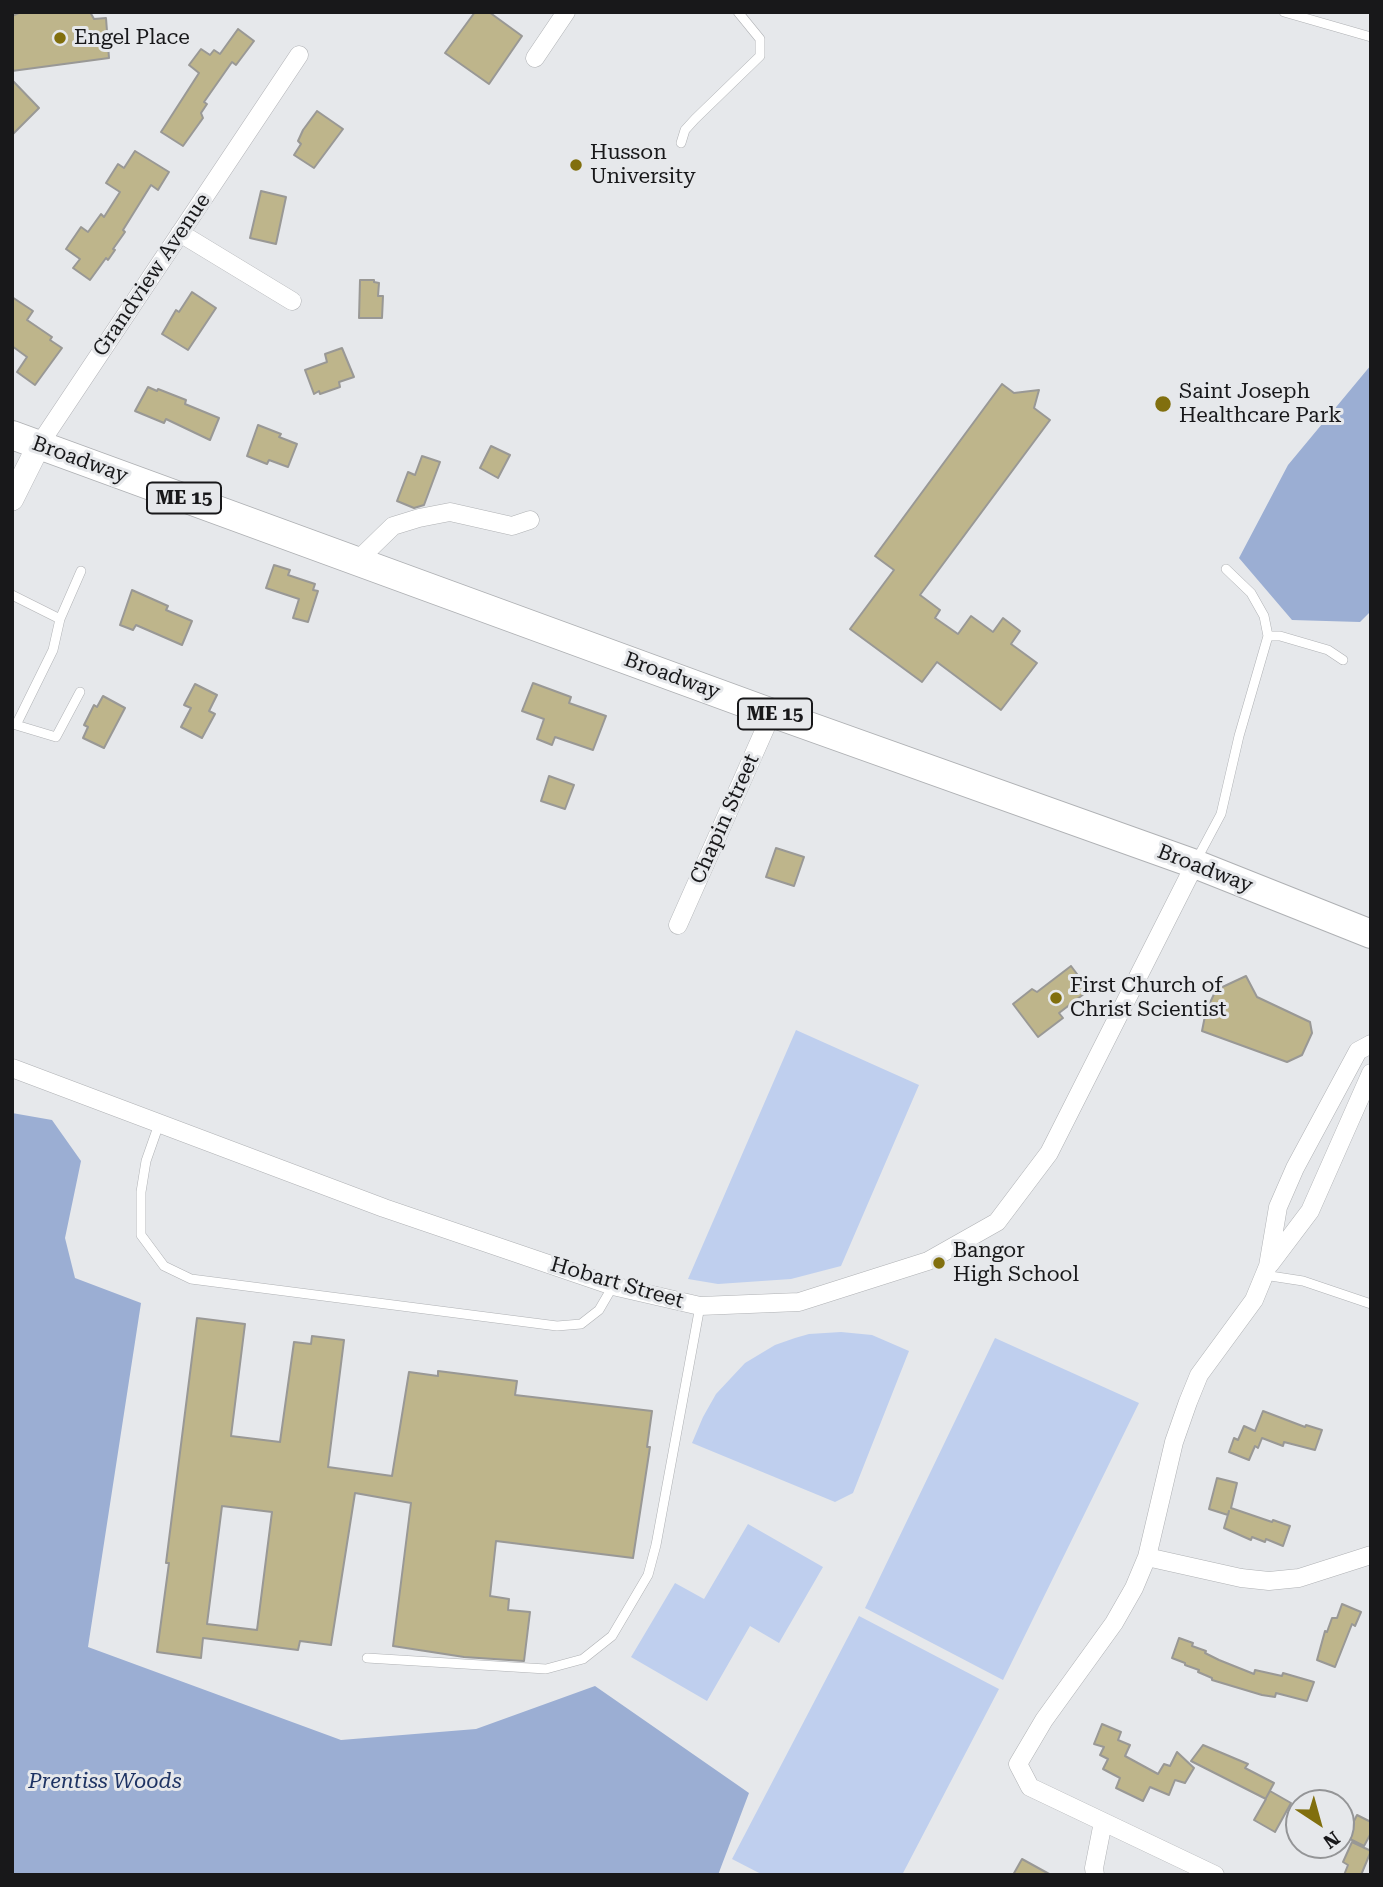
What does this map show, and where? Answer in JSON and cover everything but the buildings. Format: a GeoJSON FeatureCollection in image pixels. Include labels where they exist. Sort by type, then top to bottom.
{"type":"FeatureCollection","features":[{"type":"Feature","properties":{"kind":"main road","name":"Broadway"},"geometry":{"type":"LineString","coordinates":[[12,435],[772,713],[1195,864],[1371,934]]}},
{"type":"Feature","properties":{"kind":"street"},"geometry":{"type":"LineString","coordinates":[[535,58],[566,12]]}},
{"type":"Feature","properties":{"kind":"street","name":"Grandview Avenue"},"geometry":{"type":"LineString","coordinates":[[12,499],[39,445],[299,55]]}},
{"type":"Feature","properties":{"kind":"street"},"geometry":{"type":"LineString","coordinates":[[180,233],[292,301]]}},
{"type":"Feature","properties":{"kind":"street"},"geometry":{"type":"LineString","coordinates":[[357,561],[393,526],[419,518],[450,512],[513,526],[530,520]]}},
{"type":"Feature","properties":{"kind":"street","name":"Chapin Street"},"geometry":{"type":"LineString","coordinates":[[678,925],[772,713]]}},
{"type":"Feature","properties":{"kind":"street","name":"Hobart Street"},"geometry":{"type":"LineString","coordinates":[[12,1068],[384,1208],[613,1286],[700,1306],[799,1302],[928,1261],[997,1222],[1049,1153],[1195,864]]}},
{"type":"Feature","properties":{"kind":"street"},"geometry":{"type":"LineString","coordinates":[[1266,1270],[1278,1207],[1295,1168],[1358,1051],[1371,1044]]}},
{"type":"Feature","properties":{"kind":"street"},"geometry":{"type":"LineString","coordinates":[[1215,1875],[1030,1787],[1018,1765],[1044,1720],[1114,1623],[1134,1588],[1147,1557],[1174,1442],[1199,1376],[1246,1314],[1266,1270],[1310,1211],[1371,1073]]}},
{"type":"Feature","properties":{"kind":"street"},"geometry":{"type":"LineString","coordinates":[[1147,1557],[1241,1578],[1269,1580],[1299,1578],[1371,1555]]}},
{"type":"Feature","properties":{"kind":"street"},"geometry":{"type":"LineString","coordinates":[[1095,1875],[1103,1822]]}},
{"type":"Feature","properties":{"kind":"lane"},"geometry":{"type":"LineString","coordinates":[[681,143],[685,130],[760,56],[760,39],[738,12]]}},
{"type":"Feature","properties":{"kind":"lane"},"geometry":{"type":"LineString","coordinates":[[1284,12],[1371,37]]}},
{"type":"Feature","properties":{"kind":"lane"},"geometry":{"type":"LineString","coordinates":[[1195,864],[1221,814],[1239,736],[1268,636],[1264,615],[1251,593],[1226,569]]}},
{"type":"Feature","properties":{"kind":"lane"},"geometry":{"type":"LineString","coordinates":[[80,692],[56,737],[14,724],[53,650],[60,619],[81,571]]}},
{"type":"Feature","properties":{"kind":"lane"},"geometry":{"type":"LineString","coordinates":[[12,595],[60,619]]}},
{"type":"Feature","properties":{"kind":"lane"},"geometry":{"type":"LineString","coordinates":[[1268,636],[1280,636],[1328,650],[1343,660]]}},
{"type":"Feature","properties":{"kind":"lane"},"geometry":{"type":"LineString","coordinates":[[159,1124],[146,1161],[141,1192],[141,1235],[164,1266],[191,1279],[557,1326],[581,1324],[599,1310],[613,1286]]}},
{"type":"Feature","properties":{"kind":"lane"},"geometry":{"type":"LineString","coordinates":[[1266,1270],[1371,1304]]}},
{"type":"Feature","properties":{"kind":"lane"},"geometry":{"type":"LineString","coordinates":[[368,1658],[546,1669],[583,1659],[612,1636],[648,1575],[656,1545],[700,1306]]}},
{"type":"Feature","properties":{"kind":"shaded area"},"geometry":{"type":"Polygon","coordinates":[[[796,1030],[919,1085],[841,1266],[791,1279],[718,1284],[688,1279],[796,1030]]]}},
{"type":"Feature","properties":{"kind":"shaded area"},"geometry":{"type":"Polygon","coordinates":[[[841,1332],[872,1335],[909,1351],[853,1493],[835,1502],[692,1443],[716,1394],[745,1363],[775,1345],[795,1338],[809,1334],[841,1332]]]}},
{"type":"Feature","properties":{"kind":"shaded area"},"geometry":{"type":"Polygon","coordinates":[[[995,1338],[1139,1403],[1003,1680],[865,1608],[995,1338]]]}},
{"type":"Feature","properties":{"kind":"shaded area"},"geometry":{"type":"Polygon","coordinates":[[[748,1524],[823,1567],[779,1643],[750,1626],[707,1701],[631,1657],[675,1583],[704,1599],[748,1524]]]}},
{"type":"Feature","properties":{"kind":"shaded area"},"geometry":{"type":"Polygon","coordinates":[[[859,1616],[999,1689],[902,1875],[763,1875],[732,1859],[859,1616]]]}},
{"type":"Feature","properties":{"kind":"green space"},"geometry":{"type":"Polygon","coordinates":[[[1371,365],[1371,611],[1360,622],[1292,620],[1239,558],[1288,465],[1371,365]]]}},
{"type":"Feature","properties":{"kind":"green space","name":"Prentiss Woods"},"geometry":{"type":"Polygon","coordinates":[[[12,1113],[52,1120],[81,1161],[65,1238],[75,1278],[141,1303],[88,1647],[341,1740],[476,1729],[595,1686],[749,1793],[718,1875],[12,1875],[12,1113]]]}},
{"type":"Feature","properties":{"kind":"place","name":"Engel Place"},"geometry":{"type":"Point","coordinates":[60,38]}},
{"type":"Feature","properties":{"kind":"place","name":"Husson University"},"geometry":{"type":"Point","coordinates":[576,165]}},
{"type":"Feature","properties":{"kind":"place","name":"Saint Joseph Healthcare Park"},"geometry":{"type":"Point","coordinates":[1163,404]}},
{"type":"Feature","properties":{"kind":"place","name":"First Church of Christ Scientist"},"geometry":{"type":"Point","coordinates":[1056,998]}},
{"type":"Feature","properties":{"kind":"place","name":"Bangor High School"},"geometry":{"type":"Point","coordinates":[939,1263]}}]}
